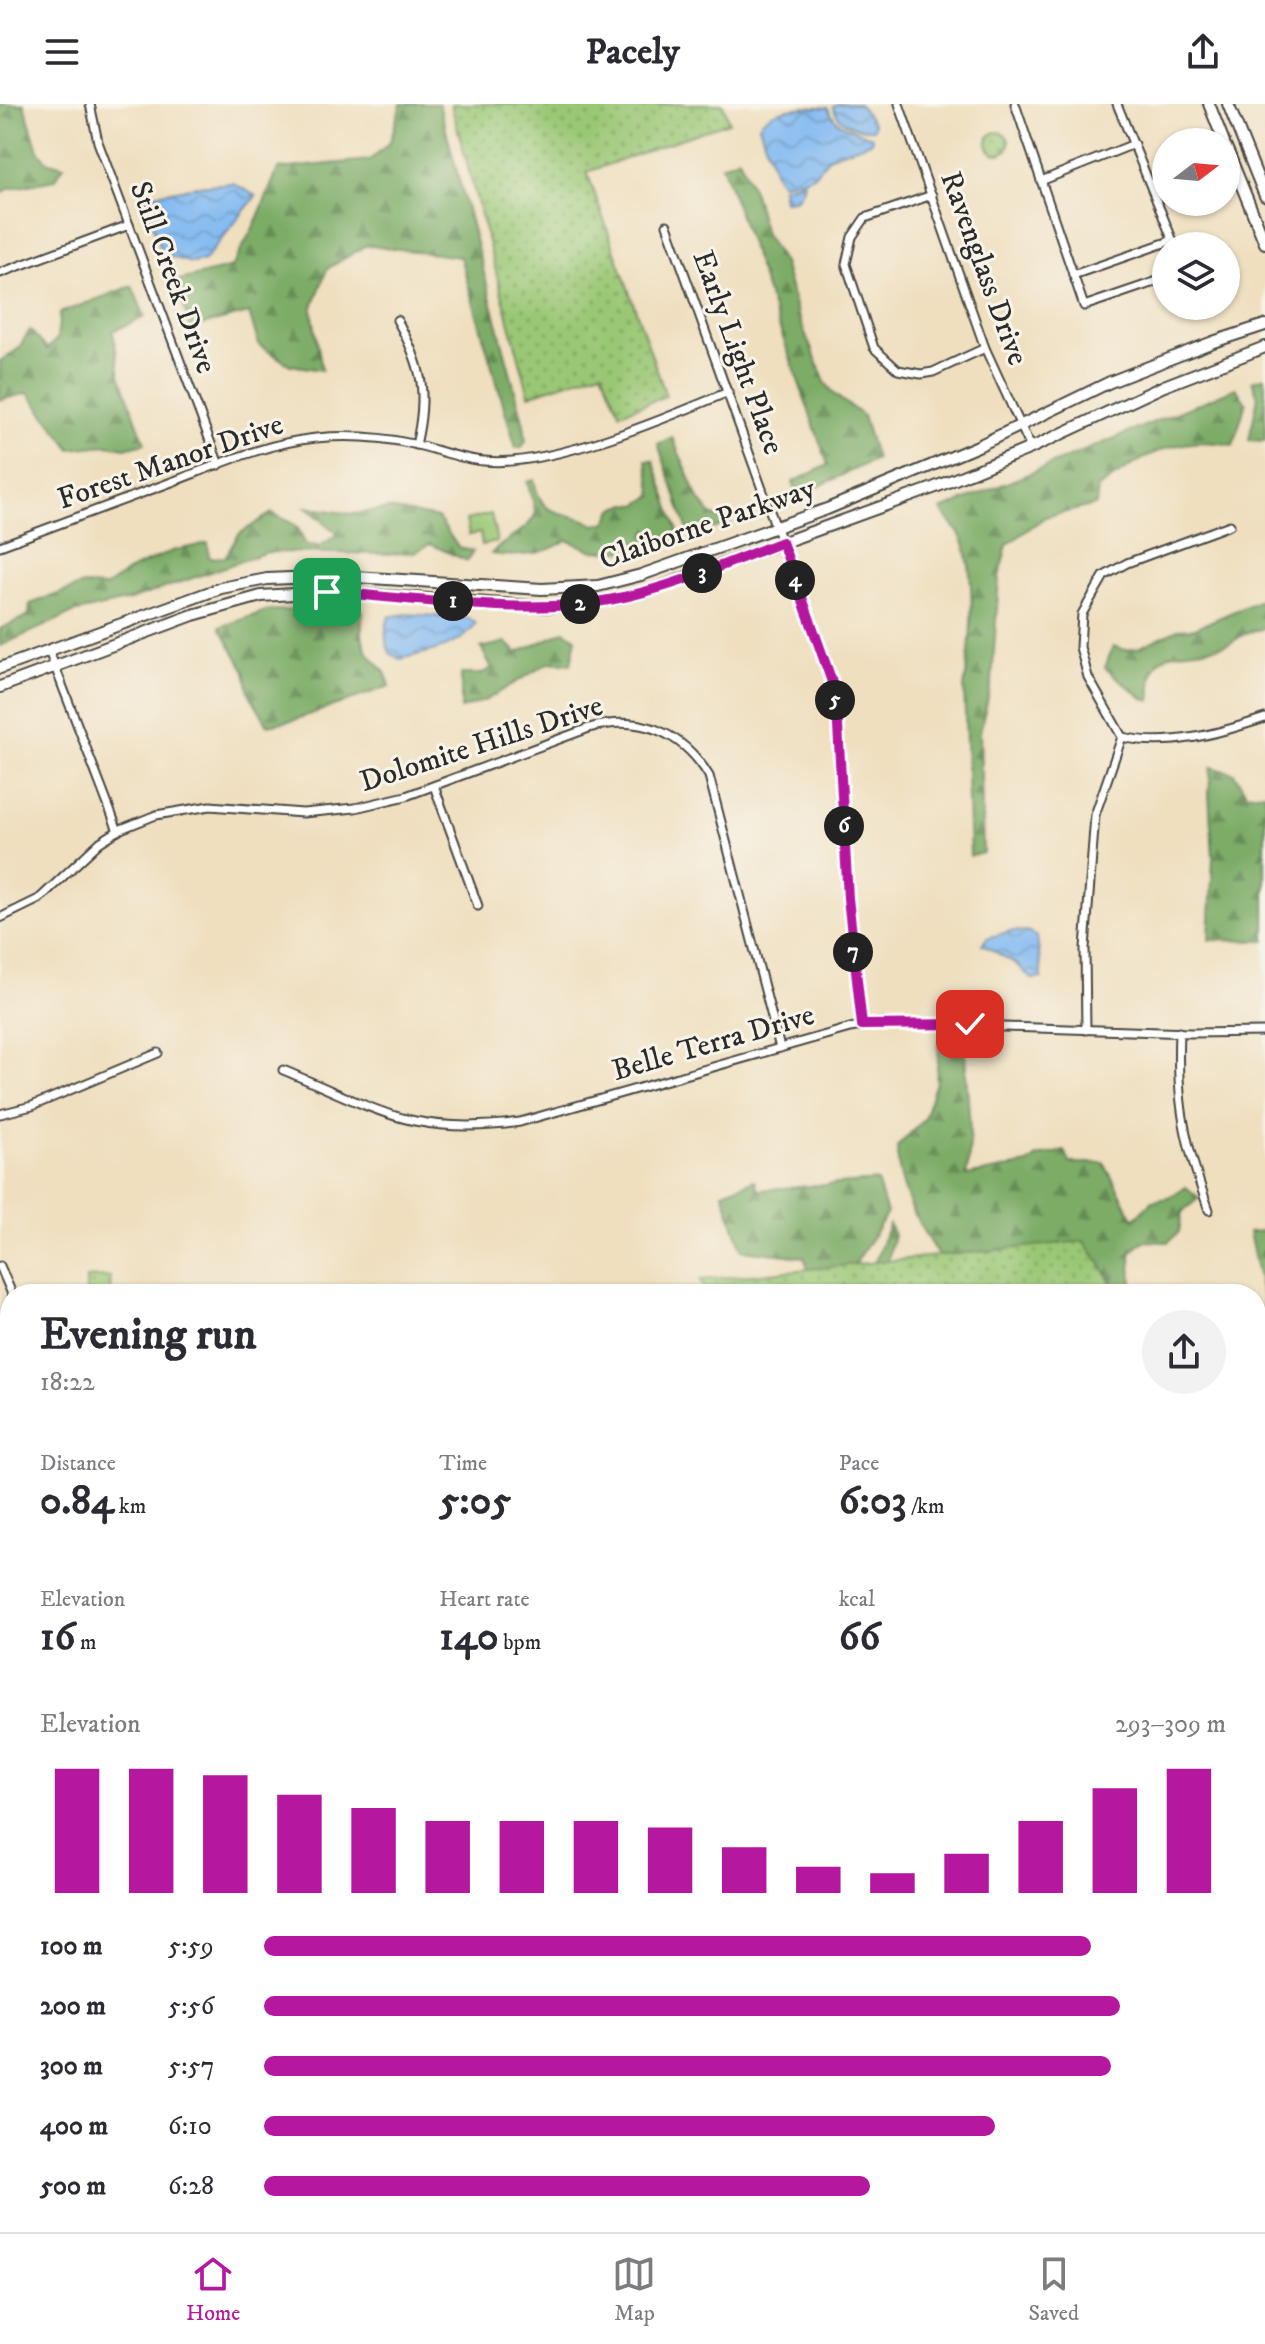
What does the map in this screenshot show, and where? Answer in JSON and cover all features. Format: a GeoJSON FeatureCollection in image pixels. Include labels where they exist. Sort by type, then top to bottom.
{"type":"FeatureCollection","features":[{"type":"Feature","properties":{"kind":"main road"},"geometry":{"type":"LineString","coordinates":[[1209,104],[1219,128]]}},
{"type":"Feature","properties":{"kind":"main road"},"geometry":{"type":"LineString","coordinates":[[1228,104],[1265,196]]}},
{"type":"Feature","properties":{"kind":"main road"},"geometry":{"type":"LineString","coordinates":[[1240,181],[1265,243]]}},
{"type":"Feature","properties":{"kind":"main road","name":"Claiborne Parkway"},"geometry":{"type":"LineString","coordinates":[[0,668],[211,591],[244,582],[316,575],[533,589],[598,586],[664,568],[777,527],[935,465],[1110,382],[1265,325]]}},
{"type":"Feature","properties":{"kind":"main road","name":"Claiborne Parkway"},"geometry":{"type":"LineString","coordinates":[[0,687],[193,615],[261,596],[327,592],[524,607],[572,605],[649,591],[933,488],[1031,448],[1164,386],[1265,347]]}},
{"type":"Feature","properties":{"kind":"street","name":"Still Creek Drive"},"geometry":{"type":"LineString","coordinates":[[90,104],[98,142],[219,465]]}},
{"type":"Feature","properties":{"kind":"street","name":"Ravenglass Drive"},"geometry":{"type":"LineString","coordinates":[[899,104],[985,348],[1031,448]]}},
{"type":"Feature","properties":{"kind":"street"},"geometry":{"type":"LineString","coordinates":[[1015,104],[1084,306],[1152,283]]}},
{"type":"Feature","properties":{"kind":"street"},"geometry":{"type":"LineString","coordinates":[[1117,104],[1170,232]]}},
{"type":"Feature","properties":{"kind":"street"},"geometry":{"type":"LineString","coordinates":[[1041,181],[1134,144]]}},
{"type":"Feature","properties":{"kind":"street"},"geometry":{"type":"LineString","coordinates":[[932,195],[865,218],[852,237],[846,264],[874,348],[898,370],[921,374],[933,372],[985,348]]}},
{"type":"Feature","properties":{"kind":"street"},"geometry":{"type":"LineString","coordinates":[[0,273],[129,225]]}},
{"type":"Feature","properties":{"kind":"street","name":"Early Light Place"},"geometry":{"type":"LineString","coordinates":[[667,225],[831,679],[837,709],[848,898],[862,1025]]}},
{"type":"Feature","properties":{"kind":"street"},"geometry":{"type":"LineString","coordinates":[[1073,275],[1152,250]]}},
{"type":"Feature","properties":{"kind":"street"},"geometry":{"type":"LineString","coordinates":[[397,320],[412,347],[422,376],[423,407],[416,445]]}},
{"type":"Feature","properties":{"kind":"street","name":"Forest Manor Drive"},"geometry":{"type":"LineString","coordinates":[[0,546],[264,448],[315,438],[367,438],[416,445],[487,462],[526,460],[625,432],[728,392]]}},
{"type":"Feature","properties":{"kind":"street"},"geometry":{"type":"LineString","coordinates":[[1230,525],[1127,563],[1104,576],[1082,614],[1080,647],[1088,677],[1122,737],[1141,741],[1189,738],[1227,731],[1265,718]]}},
{"type":"Feature","properties":{"kind":"street"},"geometry":{"type":"LineString","coordinates":[[49,651],[118,831]]}},
{"type":"Feature","properties":{"kind":"street","name":"Dolomite Hills Drive"},"geometry":{"type":"LineString","coordinates":[[0,918],[39,899],[83,855],[118,831],[156,815],[189,808],[231,807],[282,813],[329,812],[382,803],[602,725],[646,725],[683,743],[703,765],[715,790],[780,1048]]}},
{"type":"Feature","properties":{"kind":"street"},"geometry":{"type":"LineString","coordinates":[[1086,1030],[1085,948],[1095,815],[1122,737]]}},
{"type":"Feature","properties":{"kind":"street"},"geometry":{"type":"LineString","coordinates":[[434,786],[478,906]]}},
{"type":"Feature","properties":{"kind":"street","name":"Belle Terra Drive"},"geometry":{"type":"LineString","coordinates":[[283,1070],[381,1111],[414,1121],[481,1126],[520,1122],[862,1025],[970,1024],[1086,1030],[1265,1032]]}},
{"type":"Feature","properties":{"kind":"street"},"geometry":{"type":"LineString","coordinates":[[1179,1032],[1178,1086],[1183,1129],[1209,1210]]}},
{"type":"Feature","properties":{"kind":"street"},"geometry":{"type":"LineString","coordinates":[[0,1114],[32,1106],[158,1053]]}},
{"type":"Feature","properties":{"kind":"green space"},"geometry":{"type":"Polygon","coordinates":[[[0,104],[24,104],[38,150],[46,161],[64,166],[54,180],[8,189],[0,195],[0,104]]]}},
{"type":"Feature","properties":{"kind":"green space"},"geometry":{"type":"Polygon","coordinates":[[[401,104],[439,104],[524,424],[526,440],[522,447],[516,448],[460,257],[367,245],[327,269],[312,310],[322,370],[290,365],[259,345],[249,313],[190,328],[176,281],[232,267],[256,222],[278,169],[370,160],[390,142],[401,104]]]}},
{"type":"Feature","properties":{"kind":"green space"},"geometry":{"type":"Polygon","coordinates":[[[451,104],[723,104],[729,122],[587,172],[666,396],[620,413],[602,371],[529,395],[451,104]]]}},
{"type":"Feature","properties":{"kind":"green space"},"geometry":{"type":"Polygon","coordinates":[[[998,132],[1006,135],[1009,143],[1006,151],[998,154],[990,151],[987,143],[990,135],[998,132]]]}},
{"type":"Feature","properties":{"kind":"green space"},"geometry":{"type":"Polygon","coordinates":[[[739,158],[754,193],[765,234],[783,263],[798,316],[825,382],[835,395],[863,416],[876,459],[797,497],[793,482],[828,465],[722,165],[739,158]]]}},
{"type":"Feature","properties":{"kind":"green space"},"geometry":{"type":"Polygon","coordinates":[[[132,286],[145,317],[113,331],[120,375],[145,443],[125,448],[106,445],[71,449],[28,393],[0,400],[0,361],[18,349],[30,330],[47,349],[57,339],[60,313],[132,286]]]}},
{"type":"Feature","properties":{"kind":"green space"},"geometry":{"type":"Polygon","coordinates":[[[1265,377],[1265,441],[1249,440],[1258,397],[1252,381],[1265,377]]]}},
{"type":"Feature","properties":{"kind":"green space"},"geometry":{"type":"Polygon","coordinates":[[[1236,388],[1246,403],[1233,445],[1194,443],[1161,450],[1098,488],[1096,505],[1045,517],[1007,545],[999,577],[992,681],[980,731],[983,853],[970,856],[964,687],[969,653],[970,574],[963,541],[941,510],[1236,388]]]}},
{"type":"Feature","properties":{"kind":"green space"},"geometry":{"type":"Polygon","coordinates":[[[672,437],[699,499],[711,515],[730,523],[693,536],[687,528],[658,444],[672,437]]]}},
{"type":"Feature","properties":{"kind":"green space"},"geometry":{"type":"Polygon","coordinates":[[[646,460],[653,460],[679,534],[676,539],[633,543],[624,551],[593,551],[567,540],[530,554],[491,554],[533,519],[534,506],[527,482],[534,480],[538,494],[549,509],[595,525],[607,522],[613,509],[627,504],[637,505],[653,495],[646,460]]]}},
{"type":"Feature","properties":{"kind":"green space"},"geometry":{"type":"Polygon","coordinates":[[[306,507],[352,514],[389,509],[438,518],[458,547],[473,551],[467,561],[430,544],[416,552],[391,554],[267,552],[130,600],[73,613],[0,646],[0,629],[29,615],[30,604],[83,585],[105,587],[132,569],[172,551],[208,543],[209,558],[225,557],[239,534],[272,513],[297,526],[306,545],[320,546],[338,534],[306,507]]]}},
{"type":"Feature","properties":{"kind":"green space"},"geometry":{"type":"Polygon","coordinates":[[[491,514],[497,542],[482,545],[480,533],[469,535],[466,520],[491,514]]]}},
{"type":"Feature","properties":{"kind":"green space"},"geometry":{"type":"Polygon","coordinates":[[[1265,598],[1265,628],[1247,633],[1225,645],[1171,654],[1162,659],[1151,681],[1151,701],[1105,668],[1113,646],[1125,650],[1138,648],[1178,629],[1195,628],[1265,598]]]}},
{"type":"Feature","properties":{"kind":"green space"},"geometry":{"type":"Polygon","coordinates":[[[269,610],[363,611],[364,644],[384,671],[390,686],[294,720],[268,725],[249,693],[245,671],[220,627],[269,610]]]}},
{"type":"Feature","properties":{"kind":"green space"},"geometry":{"type":"Polygon","coordinates":[[[565,631],[576,638],[571,664],[550,662],[486,700],[461,709],[461,674],[481,674],[492,668],[481,648],[506,642],[517,653],[565,631]]]}},
{"type":"Feature","properties":{"kind":"green space"},"geometry":{"type":"Polygon","coordinates":[[[1211,767],[1234,773],[1247,794],[1265,792],[1265,941],[1209,940],[1213,857],[1209,794],[1211,767]]]}},
{"type":"Feature","properties":{"kind":"green space"},"geometry":{"type":"Polygon","coordinates":[[[940,1033],[965,1034],[970,1123],[966,1176],[1028,1164],[1037,1157],[1065,1151],[1070,1163],[1104,1163],[1134,1219],[1153,1201],[1169,1198],[1186,1187],[1199,1198],[1182,1212],[1179,1232],[1168,1242],[1144,1241],[1131,1252],[1132,1284],[1115,1284],[1084,1241],[940,1258],[910,1205],[901,1176],[897,1147],[924,1119],[936,1082],[940,1033]]]}},
{"type":"Feature","properties":{"kind":"green space"},"geometry":{"type":"Polygon","coordinates":[[[755,1180],[758,1190],[877,1181],[887,1213],[851,1271],[832,1284],[813,1284],[804,1257],[742,1250],[723,1192],[755,1180]]]}},
{"type":"Feature","properties":{"kind":"green space"},"geometry":{"type":"Polygon","coordinates":[[[889,1224],[894,1235],[886,1268],[861,1284],[876,1259],[889,1224]]]}},
{"type":"Feature","properties":{"kind":"green space"},"geometry":{"type":"Polygon","coordinates":[[[1263,1231],[1265,1235],[1265,1284],[1260,1284],[1249,1232],[1263,1231]]]}},
{"type":"Feature","properties":{"kind":"green space"},"geometry":{"type":"Polygon","coordinates":[[[1084,1241],[1112,1284],[701,1284],[700,1280],[1084,1241]]]}},
{"type":"Feature","properties":{"kind":"green space"},"geometry":{"type":"Polygon","coordinates":[[[110,1277],[110,1284],[86,1284],[86,1278],[110,1277]]]}},
{"type":"Feature","properties":{"kind":"water"},"geometry":{"type":"Polygon","coordinates":[[[837,104],[859,104],[874,124],[873,129],[854,127],[844,122],[833,107],[837,104]]]}},
{"type":"Feature","properties":{"kind":"water"},"geometry":{"type":"Polygon","coordinates":[[[828,108],[835,120],[872,137],[871,142],[830,156],[815,174],[802,180],[782,183],[776,176],[759,125],[777,112],[828,108]]]}},
{"type":"Feature","properties":{"kind":"water"},"geometry":{"type":"Polygon","coordinates":[[[804,182],[798,196],[784,201],[782,187],[804,182]]]}},
{"type":"Feature","properties":{"kind":"water"},"geometry":{"type":"Polygon","coordinates":[[[233,183],[256,196],[204,261],[191,263],[162,254],[145,200],[156,194],[197,186],[233,183]]]}},
{"type":"Feature","properties":{"kind":"water"},"geometry":{"type":"Polygon","coordinates":[[[405,614],[469,618],[476,624],[452,644],[400,659],[390,653],[386,631],[389,617],[405,614]]]}},
{"type":"Feature","properties":{"kind":"water"},"geometry":{"type":"Polygon","coordinates":[[[1011,931],[1027,932],[1037,937],[1042,978],[1032,979],[1016,964],[982,944],[987,938],[1011,931]]]}},
{"type":"Feature","properties":{"kind":"route"},"geometry":{"type":"LineString","coordinates":[[327,592],[524,607],[593,603],[649,591],[782,542],[834,689],[839,726],[848,898],[862,1025],[970,1024]]}}]}
